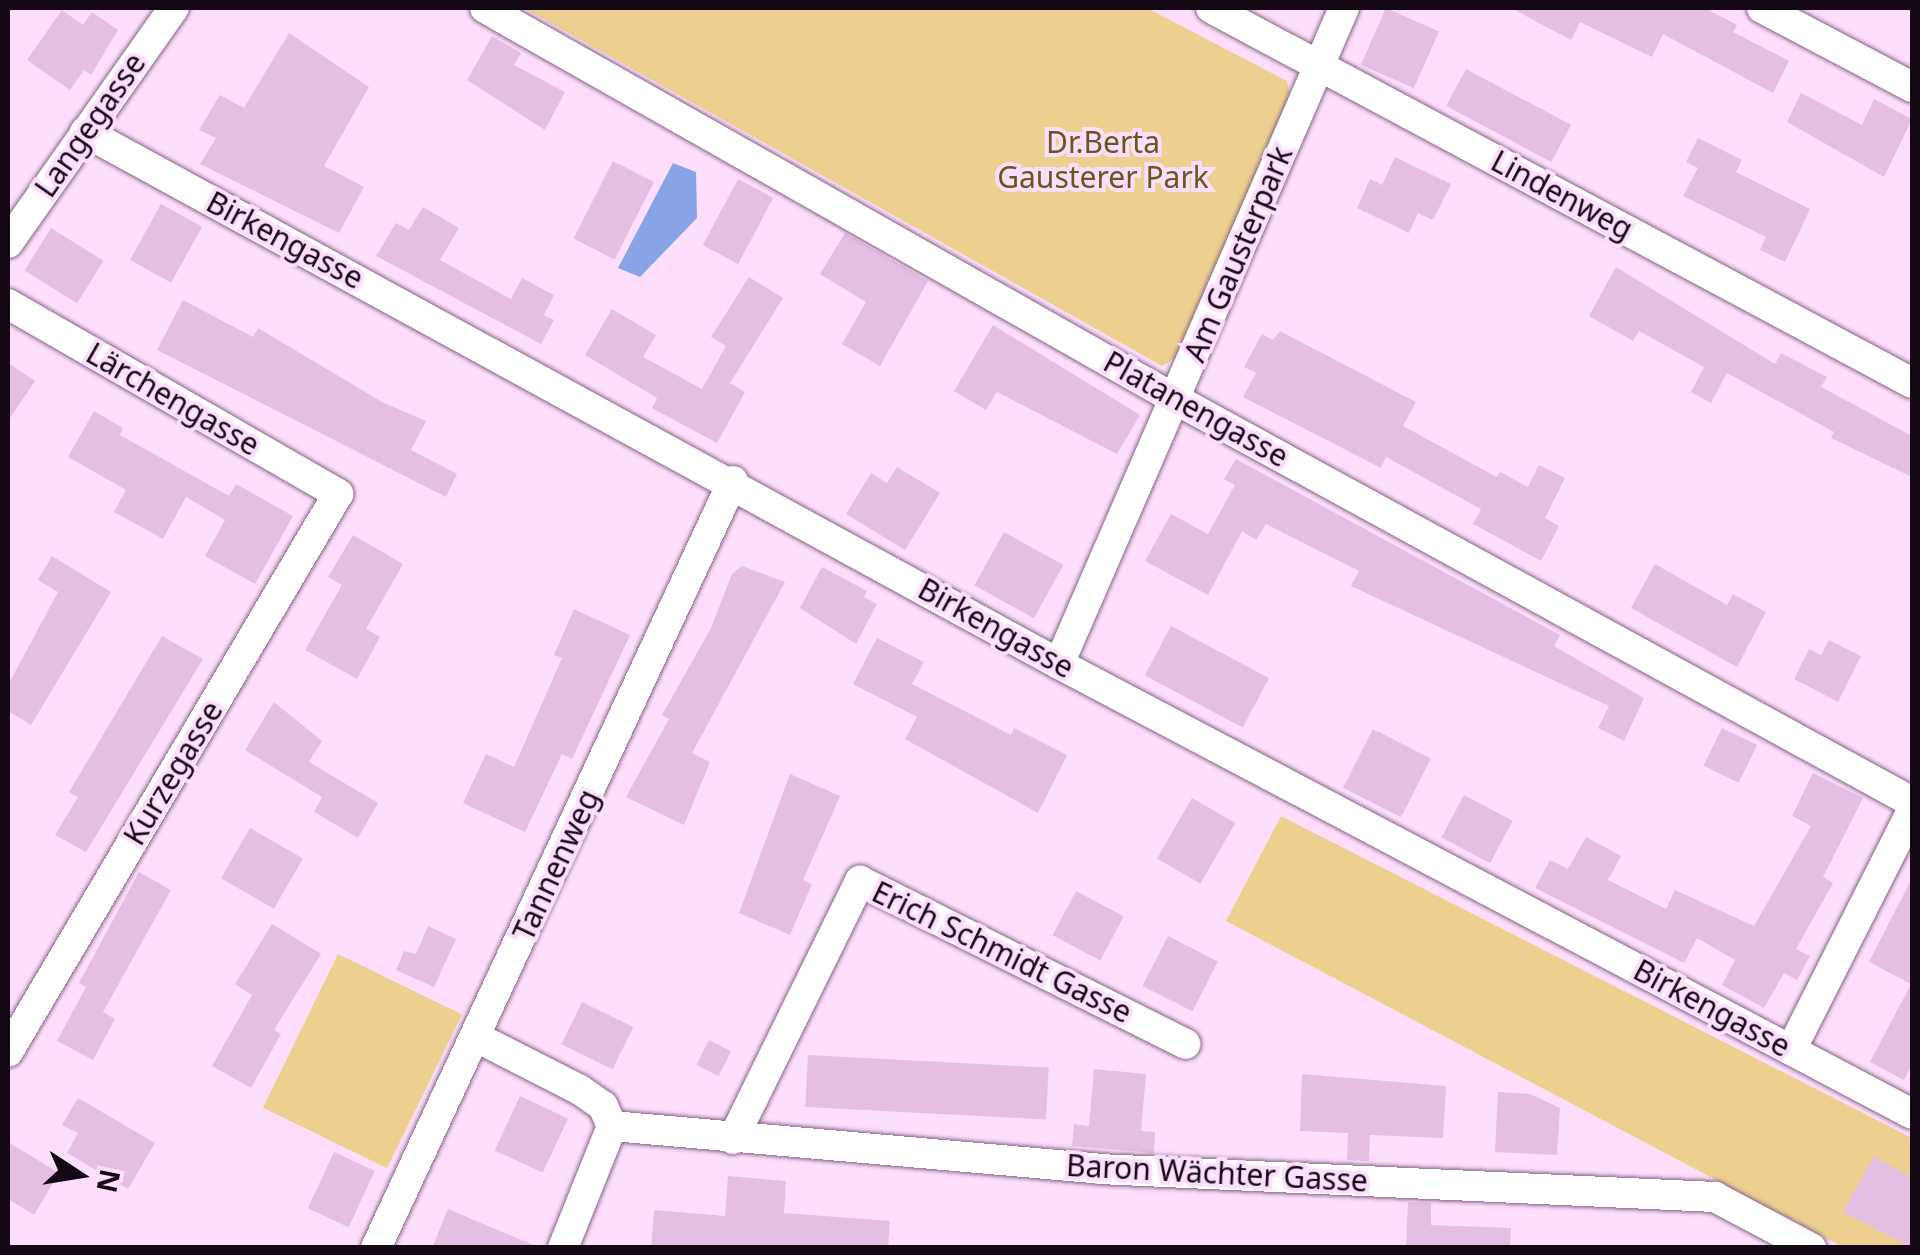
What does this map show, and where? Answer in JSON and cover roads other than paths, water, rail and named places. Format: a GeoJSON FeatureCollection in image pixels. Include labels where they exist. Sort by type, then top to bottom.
{"type":"FeatureCollection","features":[{"type":"Feature","properties":{"kind":"street","name":"Langegasse"},"geometry":{"type":"LineString","coordinates":[[8,244],[174,8]]}},
{"type":"Feature","properties":{"kind":"street","name":"Platanengasse"},"geometry":{"type":"LineString","coordinates":[[484,8],[1176,399],[1912,802]]}},
{"type":"Feature","properties":{"kind":"street","name":"Lindenweg"},"geometry":{"type":"LineString","coordinates":[[1211,8],[1912,383]]}},
{"type":"Feature","properties":{"kind":"street","name":"Am Gausterpark"},"geometry":{"type":"LineString","coordinates":[[1059,664],[1344,8]]}},
{"type":"Feature","properties":{"kind":"street"},"geometry":{"type":"LineString","coordinates":[[1762,8],[1912,87]]}},
{"type":"Feature","properties":{"kind":"street","name":"Birkengasse"},"geometry":{"type":"LineString","coordinates":[[85,132],[733,481],[1059,664],[1912,1114]]}},
{"type":"Feature","properties":{"kind":"street","name":"Lärchengasse"},"geometry":{"type":"LineString","coordinates":[[8,304],[338,494]]}},
{"type":"Feature","properties":{"kind":"street","name":"Tannenweg"},"geometry":{"type":"LineString","coordinates":[[376,1248],[733,481]]}},
{"type":"Feature","properties":{"kind":"street","name":"Kurzegasse"},"geometry":{"type":"LineString","coordinates":[[8,1052],[338,494]]}},
{"type":"Feature","properties":{"kind":"street"},"geometry":{"type":"LineString","coordinates":[[1791,1050],[1912,810]]}},
{"type":"Feature","properties":{"kind":"street","name":"Erich Schmidt Gasse"},"geometry":{"type":"LineString","coordinates":[[733,1139],[860,881],[1186,1044]]}},
{"type":"Feature","properties":{"kind":"street"},"geometry":{"type":"LineString","coordinates":[[476,1037],[580,1090],[602,1106],[612,1126],[563,1248]]}},
{"type":"Feature","properties":{"kind":"street","name":"Baron Wächter Gasse"},"geometry":{"type":"LineString","coordinates":[[612,1126],[1099,1168],[1715,1197],[1811,1248]]}},
{"type":"Feature","properties":{"kind":"water"},"geometry":{"type":"Polygon","coordinates":[[[673,163],[696,172],[697,218],[640,277],[618,268],[673,163]]]}},
{"type":"Feature","properties":{"kind":"park label","name":"Dr.Berta Gausterer Park"},"geometry":{"type":"Point","coordinates":[1103,159]}}]}
